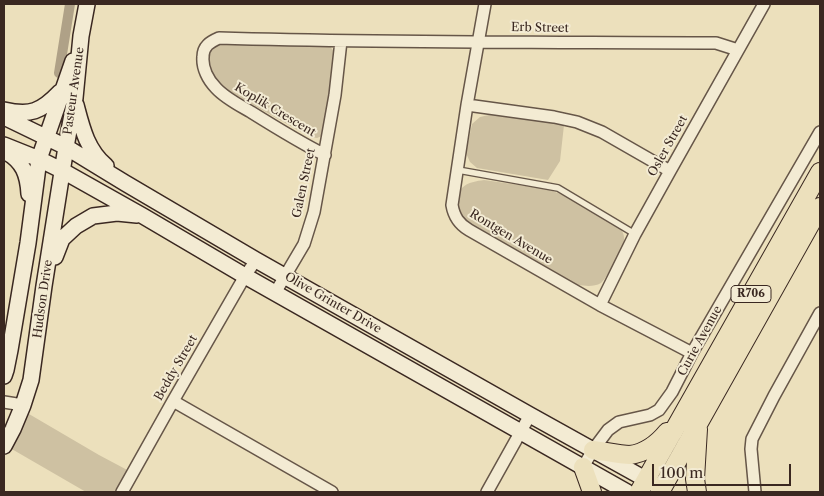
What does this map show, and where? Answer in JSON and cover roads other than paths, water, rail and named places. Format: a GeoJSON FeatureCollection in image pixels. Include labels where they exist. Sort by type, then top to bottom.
{"type":"FeatureCollection","features":[{"type":"Feature","properties":{"kind":"main road","name":"Curie Avenue"},"geometry":{"type":"LineString","coordinates":[[643,486],[820,172]]}},
{"type":"Feature","properties":{"kind":"main road","name":"R706"},"geometry":{"type":"LineString","coordinates":[[663,491],[698,424],[820,207]]}},
{"type":"Feature","properties":{"kind":"main road"},"geometry":{"type":"LineString","coordinates":[[593,450],[629,455],[645,450],[658,443],[681,417]]}},
{"type":"Feature","properties":{"kind":"main road"},"geometry":{"type":"LineString","coordinates":[[698,424],[695,479],[698,492]]}},
{"type":"Feature","properties":{"kind":"main road"},"geometry":{"type":"LineString","coordinates":[[583,467],[592,492]]}},
{"type":"Feature","properties":{"kind":"street","name":"Pasteur Avenue"},"geometry":{"type":"LineString","coordinates":[[66,147],[69,94],[86,4]]}},
{"type":"Feature","properties":{"kind":"street","name":"Rontgen Avenue"},"geometry":{"type":"LineString","coordinates":[[485,4],[452,205],[454,215],[462,225],[600,305],[692,353]]}},
{"type":"Feature","properties":{"kind":"street","name":"Osler Street"},"geometry":{"type":"LineString","coordinates":[[600,305],[635,234],[764,4]]}},
{"type":"Feature","properties":{"kind":"street","name":"Koplik Crescent"},"geometry":{"type":"LineString","coordinates":[[325,155],[292,138],[216,89],[206,75],[202,60],[208,44],[219,38],[341,41]]}},
{"type":"Feature","properties":{"kind":"street","name":"Erb Street"},"geometry":{"type":"LineString","coordinates":[[341,41],[716,43],[738,50]]}},
{"type":"Feature","properties":{"kind":"street","name":"Galen Street"},"geometry":{"type":"LineString","coordinates":[[275,293],[304,244],[314,212],[335,95],[341,41]]}},
{"type":"Feature","properties":{"kind":"street","name":"Pasteur Avenue"},"geometry":{"type":"LineString","coordinates":[[42,148],[69,94]]}},
{"type":"Feature","properties":{"kind":"street"},"geometry":{"type":"LineString","coordinates":[[4,110],[18,113],[36,111],[69,94],[92,151],[100,161],[125,183]]}},
{"type":"Feature","properties":{"kind":"street"},"geometry":{"type":"LineString","coordinates":[[467,105],[578,122],[602,132],[670,171]]}},
{"type":"Feature","properties":{"kind":"street","name":"Olive Grinter Drive"},"geometry":{"type":"LineString","coordinates":[[4,117],[42,148],[63,171],[628,492]]}},
{"type":"Feature","properties":{"kind":"street","name":"Curie Avenue"},"geometry":{"type":"LineString","coordinates":[[583,467],[608,430],[619,422],[650,415],[659,410],[672,392],[692,353],[820,132]]}},
{"type":"Feature","properties":{"kind":"street"},"geometry":{"type":"LineString","coordinates":[[4,138],[42,148]]}},
{"type":"Feature","properties":{"kind":"street","name":"Olive Grinter Drive"},"geometry":{"type":"LineString","coordinates":[[4,145],[42,148],[66,147],[256,260],[593,450],[643,486],[663,491]]}},
{"type":"Feature","properties":{"kind":"street","name":"Hudson Drive"},"geometry":{"type":"LineString","coordinates":[[4,446],[23,405],[31,380],[66,147]]}},
{"type":"Feature","properties":{"kind":"street","name":"Hudson Drive"},"geometry":{"type":"LineString","coordinates":[[4,376],[28,243],[42,148]]}},
{"type":"Feature","properties":{"kind":"street"},"geometry":{"type":"LineString","coordinates":[[4,151],[15,156],[24,168],[28,181],[28,243]]}},
{"type":"Feature","properties":{"kind":"street"},"geometry":{"type":"LineString","coordinates":[[44,286],[62,239],[76,226],[93,216],[117,213],[143,216]]}},
{"type":"Feature","properties":{"kind":"street","name":"Beddy Street"},"geometry":{"type":"LineString","coordinates":[[122,492],[245,276],[256,260]]}},
{"type":"Feature","properties":{"kind":"street"},"geometry":{"type":"LineString","coordinates":[[755,492],[751,449],[752,439],[820,313]]}},
{"type":"Feature","properties":{"kind":"street"},"geometry":{"type":"LineString","coordinates":[[173,401],[332,492]]}},
{"type":"Feature","properties":{"kind":"street"},"geometry":{"type":"LineString","coordinates":[[4,402],[23,405]]}},
{"type":"Feature","properties":{"kind":"street"},"geometry":{"type":"LineString","coordinates":[[487,492],[530,415]]}},
{"type":"Feature","properties":{"kind":"lane"},"geometry":{"type":"LineString","coordinates":[[458,170],[558,188],[635,234]]}},
{"type":"Feature","properties":{"kind":"waterway"},"geometry":{"type":"LineString","coordinates":[[59,73],[70,4]]}}]}
